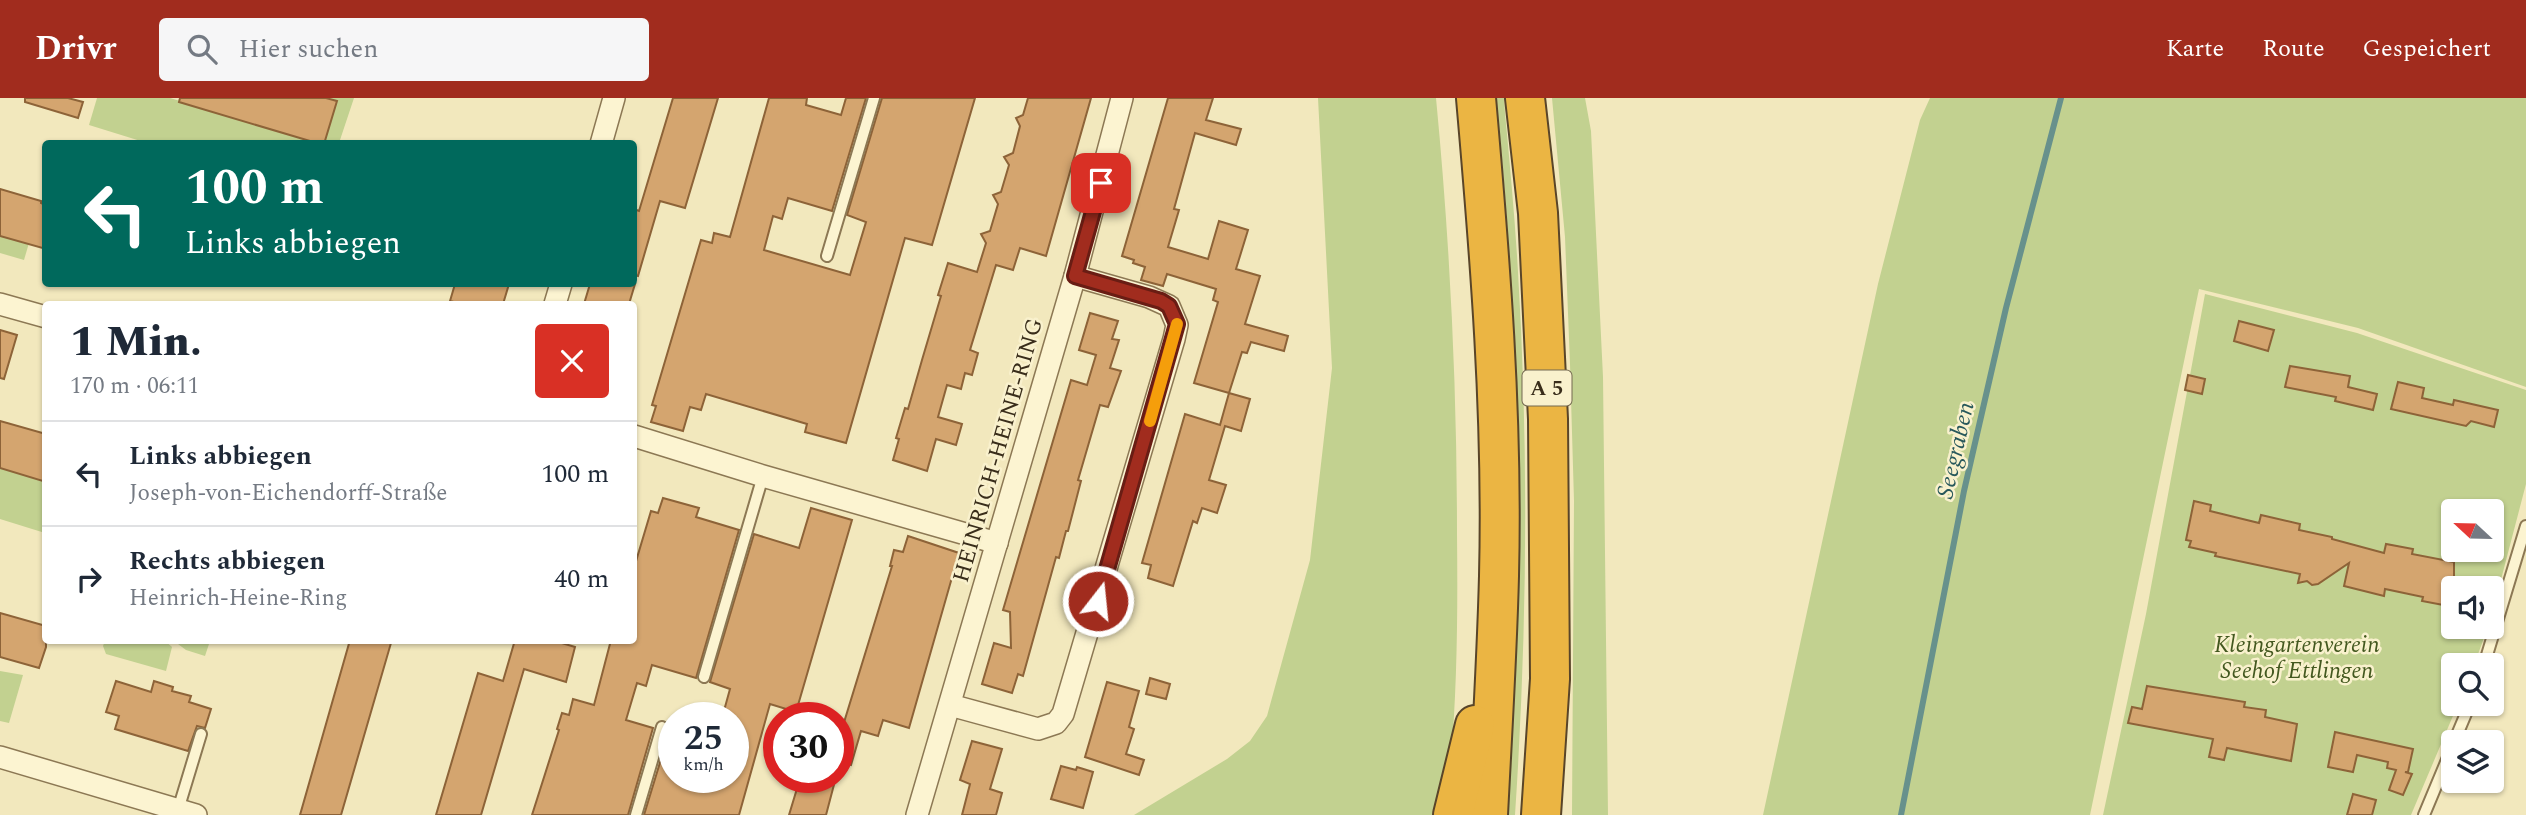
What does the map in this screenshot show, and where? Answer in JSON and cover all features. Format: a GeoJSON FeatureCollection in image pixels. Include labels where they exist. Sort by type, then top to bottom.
{"type":"FeatureCollection","features":[{"type":"Feature","properties":{"kind":"highway","name":"A 5"},"geometry":{"type":"LineString","coordinates":[[1476,98],[1487,222],[1498,416],[1499,576],[1488,815]]}},
{"type":"Feature","properties":{"kind":"highway","name":"A 5"},"geometry":{"type":"LineString","coordinates":[[1525,98],[1538,213],[1548,419],[1550,679],[1541,815]]}},
{"type":"Feature","properties":{"kind":"highway"},"geometry":{"type":"LineString","coordinates":[[1453,815],[1496,631]]}},
{"type":"Feature","properties":{"kind":"highway"},"geometry":{"type":"LineString","coordinates":[[1550,679],[1562,815]]}},
{"type":"Feature","properties":{"kind":"street"},"geometry":{"type":"LineString","coordinates":[[602,140],[614,98]]}},
{"type":"Feature","properties":{"kind":"street","name":"HEINRICH-HEINE-RING"},"geometry":{"type":"LineString","coordinates":[[917,815],[1075,276],[1122,98]]}},
{"type":"Feature","properties":{"kind":"street"},"geometry":{"type":"LineString","coordinates":[[950,705],[1038,729],[1056,723],[1063,714],[1174,339],[1177,324],[1169,306],[1149,297],[1075,276]]}},
{"type":"Feature","properties":{"kind":"street"},"geometry":{"type":"LineString","coordinates":[[0,304],[42,316]]}},
{"type":"Feature","properties":{"kind":"street"},"geometry":{"type":"LineString","coordinates":[[637,437],[763,476],[997,542]]}},
{"type":"Feature","properties":{"kind":"street"},"geometry":{"type":"LineString","coordinates":[[0,757],[187,812]]}},
{"type":"Feature","properties":{"kind":"lane"},"geometry":{"type":"LineString","coordinates":[[827,256],[874,98]]}},
{"type":"Feature","properties":{"kind":"lane"},"geometry":{"type":"LineString","coordinates":[[704,677],[763,476]]}},
{"type":"Feature","properties":{"kind":"lane"},"geometry":{"type":"LineString","coordinates":[[2488,653],[2526,526]]}},
{"type":"Feature","properties":{"kind":"lane"},"geometry":{"type":"LineString","coordinates":[[187,812],[201,734]]}},
{"type":"Feature","properties":{"kind":"lane"},"geometry":{"type":"LineString","coordinates":[[636,815],[658,741]]}},
{"type":"Feature","properties":{"kind":"lane"},"geometry":{"type":"LineString","coordinates":[[2424,815],[2441,774]]}},
{"type":"Feature","properties":{"kind":"green space"},"geometry":{"type":"Polygon","coordinates":[[[97,98],[170,98],[310,140],[137,140],[89,125],[97,98]]]}},
{"type":"Feature","properties":{"kind":"green space"},"geometry":{"type":"Polygon","coordinates":[[[328,98],[354,98],[340,140],[325,140],[337,102],[328,98]]]}},
{"type":"Feature","properties":{"kind":"green space"},"geometry":{"type":"Polygon","coordinates":[[[1318,98],[1436,98],[1452,316],[1457,479],[1456,675],[1445,815],[1134,815],[1227,759],[1250,741],[1267,716],[1310,560],[1332,368],[1318,98]]]}},
{"type":"Feature","properties":{"kind":"green space"},"geometry":{"type":"Polygon","coordinates":[[[1496,98],[1504,98],[1517,252],[1524,407],[1524,612],[1515,815],[1508,815],[1516,636],[1515,366],[1511,277],[1496,98]]]}},
{"type":"Feature","properties":{"kind":"green space"},"geometry":{"type":"Polygon","coordinates":[[[1552,98],[1585,98],[1591,131],[1603,377],[1608,815],[1572,815],[1574,501],[1565,237],[1552,98]]]}},
{"type":"Feature","properties":{"kind":"green space"},"geometry":{"type":"Polygon","coordinates":[[[1930,98],[2526,98],[2526,387],[2358,328],[2199,289],[2090,815],[1763,815],[1878,284],[1920,120],[1930,98]]]}},
{"type":"Feature","properties":{"kind":"green space"},"geometry":{"type":"Polygon","coordinates":[[[0,236],[29,243],[24,260],[0,253],[0,236]]]}},
{"type":"Feature","properties":{"kind":"green space","name":"Kleingartenverein Seehof Ettlingen"},"geometry":{"type":"Polygon","coordinates":[[[2205,294],[2357,333],[2526,390],[2526,484],[2502,576],[2441,576],[2441,639],[2484,639],[2478,653],[2441,653],[2441,716],[2453,716],[2447,730],[2441,730],[2441,744],[2411,815],[2103,815],[2146,614],[2205,294]]]}},
{"type":"Feature","properties":{"kind":"green space"},"geometry":{"type":"Polygon","coordinates":[[[0,468],[42,481],[42,532],[0,519],[0,468]]]}},
{"type":"Feature","properties":{"kind":"green space"},"geometry":{"type":"Polygon","coordinates":[[[169,644],[172,647],[166,671],[106,654],[103,646],[169,644]]]}},
{"type":"Feature","properties":{"kind":"green space"},"geometry":{"type":"Polygon","coordinates":[[[178,644],[209,644],[205,656],[186,650],[178,644]]]}},
{"type":"Feature","properties":{"kind":"green space"},"geometry":{"type":"Polygon","coordinates":[[[0,671],[23,675],[9,723],[0,721],[0,671]]]}},
{"type":"Feature","properties":{"kind":"building"},"geometry":{"type":"Polygon","coordinates":[[[25,98],[68,98],[83,102],[78,118],[25,102],[25,98]]]}},
{"type":"Feature","properties":{"kind":"building"},"geometry":{"type":"Polygon","coordinates":[[[180,98],[326,98],[337,101],[325,140],[307,140],[179,102],[180,98]]]}},
{"type":"Feature","properties":{"kind":"building"},"geometry":{"type":"Polygon","coordinates":[[[673,98],[718,98],[685,208],[660,201],[638,276],[637,210],[639,211],[673,98]]]}},
{"type":"Feature","properties":{"kind":"building"},"geometry":{"type":"Polygon","coordinates":[[[769,98],[807,98],[806,105],[841,115],[846,98],[866,98],[832,211],[788,198],[782,219],[773,216],[764,250],[850,275],[866,222],[847,215],[882,98],[975,98],[932,245],[905,238],[846,443],[805,432],[807,424],[706,394],[701,410],[690,407],[683,431],[651,422],[656,406],[652,405],[701,240],[712,243],[714,233],[730,237],[769,98]]]}},
{"type":"Feature","properties":{"kind":"building"},"geometry":{"type":"Polygon","coordinates":[[[1028,98],[1091,98],[1046,256],[1020,248],[1013,270],[996,265],[970,350],[978,353],[972,375],[965,373],[961,389],[947,385],[938,417],[962,424],[956,445],[936,439],[927,471],[893,460],[899,439],[896,438],[905,408],[908,409],[948,263],[977,272],[986,243],[981,234],[990,231],[998,204],[993,195],[1001,192],[1009,165],[1004,157],[1013,153],[1020,126],[1016,118],[1023,115],[1028,98]]]}},
{"type":"Feature","properties":{"kind":"building"},"geometry":{"type":"Polygon","coordinates":[[[1168,98],[1213,98],[1206,120],[1241,129],[1236,145],[1195,133],[1174,209],[1179,210],[1168,247],[1208,259],[1219,221],[1248,230],[1236,269],[1260,276],[1245,324],[1288,336],[1284,351],[1251,342],[1247,353],[1242,352],[1229,393],[1194,383],[1218,302],[1213,300],[1216,289],[1167,274],[1163,286],[1141,280],[1145,267],[1122,256],[1168,98]]]}},
{"type":"Feature","properties":{"kind":"building"},"geometry":{"type":"Polygon","coordinates":[[[0,189],[41,201],[42,248],[0,236],[0,189]]]}},
{"type":"Feature","properties":{"kind":"building"},"geometry":{"type":"Polygon","coordinates":[[[454,287],[508,287],[504,301],[450,301],[454,287]]]}},
{"type":"Feature","properties":{"kind":"building"},"geometry":{"type":"Polygon","coordinates":[[[589,287],[634,287],[630,301],[585,301],[589,287]]]}},
{"type":"Feature","properties":{"kind":"building"},"geometry":{"type":"Polygon","coordinates":[[[1090,313],[1118,321],[1112,339],[1119,340],[1110,368],[1121,371],[1108,407],[1100,405],[1078,480],[1081,481],[1068,531],[1059,558],[1056,557],[1023,676],[1018,674],[1012,693],[982,684],[994,643],[1011,648],[1010,612],[1003,610],[1071,380],[1087,385],[1096,355],[1079,350],[1090,313]]]}},
{"type":"Feature","properties":{"kind":"building"},"geometry":{"type":"Polygon","coordinates":[[[2239,321],[2274,330],[2268,351],[2234,341],[2239,321]]]}},
{"type":"Feature","properties":{"kind":"building"},"geometry":{"type":"Polygon","coordinates":[[[0,330],[17,335],[4,379],[0,378],[0,330]]]}},
{"type":"Feature","properties":{"kind":"building"},"geometry":{"type":"Polygon","coordinates":[[[2290,366],[2350,376],[2348,387],[2377,394],[2373,410],[2335,401],[2336,397],[2285,387],[2290,366]]]}},
{"type":"Feature","properties":{"kind":"building"},"geometry":{"type":"Polygon","coordinates":[[[2188,375],[2205,379],[2202,394],[2185,390],[2188,375]]]}},
{"type":"Feature","properties":{"kind":"building"},"geometry":{"type":"Polygon","coordinates":[[[2398,382],[2424,388],[2422,398],[2453,405],[2454,400],[2498,410],[2494,427],[2471,421],[2466,426],[2391,409],[2398,382]]]}},
{"type":"Feature","properties":{"kind":"building"},"geometry":{"type":"Polygon","coordinates":[[[1229,393],[1250,399],[1241,431],[1225,426],[1209,480],[1226,485],[1217,513],[1202,508],[1197,523],[1193,521],[1173,586],[1148,578],[1151,565],[1142,563],[1185,414],[1220,425],[1229,393]]]}},
{"type":"Feature","properties":{"kind":"building"},"geometry":{"type":"Polygon","coordinates":[[[0,421],[42,433],[42,481],[0,468],[0,421]]]}},
{"type":"Feature","properties":{"kind":"building"},"geometry":{"type":"Polygon","coordinates":[[[663,498],[699,508],[696,517],[739,530],[696,678],[652,665],[646,686],[637,683],[626,720],[653,728],[628,815],[532,815],[562,713],[569,715],[573,699],[594,705],[610,644],[637,644],[637,558],[651,511],[658,513],[663,498]]]}},
{"type":"Feature","properties":{"kind":"building"},"geometry":{"type":"Polygon","coordinates":[[[2194,501],[2211,505],[2210,511],[2259,523],[2261,515],[2300,524],[2299,530],[2384,553],[2386,544],[2413,549],[2412,554],[2441,560],[2441,562],[2454,562],[2454,576],[2441,576],[2441,605],[2422,601],[2423,597],[2385,589],[2384,596],[2344,586],[2349,563],[2318,584],[2312,585],[2307,581],[2298,583],[2300,574],[2215,556],[2216,553],[2189,547],[2191,541],[2186,540],[2194,501]]]}},
{"type":"Feature","properties":{"kind":"building"},"geometry":{"type":"Polygon","coordinates":[[[811,508],[852,520],[799,702],[763,702],[763,729],[749,779],[749,702],[726,702],[730,689],[710,682],[754,534],[799,548],[811,508]]]}},
{"type":"Feature","properties":{"kind":"building"},"geometry":{"type":"Polygon","coordinates":[[[908,536],[959,553],[909,728],[883,720],[878,736],[861,731],[854,755],[854,702],[850,702],[892,566],[894,550],[903,552],[908,536]]]}},
{"type":"Feature","properties":{"kind":"building"},"geometry":{"type":"Polygon","coordinates":[[[0,613],[42,625],[42,644],[46,644],[46,647],[39,668],[0,657],[0,613]]]}},
{"type":"Feature","properties":{"kind":"building"},"geometry":{"type":"Polygon","coordinates":[[[349,644],[391,644],[341,815],[300,815],[349,644]]]}},
{"type":"Feature","properties":{"kind":"building"},"geometry":{"type":"Polygon","coordinates":[[[514,644],[565,644],[575,647],[566,682],[524,669],[481,815],[436,815],[478,673],[503,681],[514,644]]]}},
{"type":"Feature","properties":{"kind":"building"},"geometry":{"type":"Polygon","coordinates":[[[1150,678],[1170,684],[1166,699],[1146,694],[1150,678]]]}},
{"type":"Feature","properties":{"kind":"building"},"geometry":{"type":"Polygon","coordinates":[[[116,681],[151,692],[154,681],[173,687],[172,691],[191,696],[189,702],[211,709],[205,728],[197,726],[188,751],[115,729],[119,716],[106,712],[116,681]]]}},
{"type":"Feature","properties":{"kind":"building"},"geometry":{"type":"Polygon","coordinates":[[[1107,682],[1139,691],[1129,727],[1134,729],[1126,754],[1144,760],[1139,775],[1085,757],[1107,682]]]}},
{"type":"Feature","properties":{"kind":"building"},"geometry":{"type":"Polygon","coordinates":[[[2147,686],[2245,702],[2244,707],[2266,710],[2265,717],[2297,724],[2291,761],[2227,748],[2224,760],[2209,757],[2213,739],[2128,723],[2132,707],[2142,709],[2147,686]]]}},
{"type":"Feature","properties":{"kind":"building"},"geometry":{"type":"Polygon","coordinates":[[[2335,732],[2413,749],[2408,772],[2405,772],[2412,774],[2403,795],[2389,790],[2396,770],[2387,768],[2388,762],[2357,755],[2353,772],[2328,767],[2335,732]]]}},
{"type":"Feature","properties":{"kind":"building"},"geometry":{"type":"Polygon","coordinates":[[[972,741],[1002,749],[990,789],[1002,793],[996,815],[962,815],[970,784],[960,780],[972,741]]]}},
{"type":"Feature","properties":{"kind":"building"},"geometry":{"type":"Polygon","coordinates":[[[1061,766],[1093,772],[1083,808],[1051,799],[1061,766]]]}},
{"type":"Feature","properties":{"kind":"building"},"geometry":{"type":"Polygon","coordinates":[[[658,769],[658,793],[745,793],[739,815],[644,815],[658,769]]]}},
{"type":"Feature","properties":{"kind":"building"},"geometry":{"type":"Polygon","coordinates":[[[796,793],[832,793],[826,815],[789,815],[796,793]]]}},
{"type":"Feature","properties":{"kind":"building"},"geometry":{"type":"Polygon","coordinates":[[[2353,794],[2376,800],[2372,815],[2347,815],[2353,794]]]}},
{"type":"Feature","properties":{"kind":"waterway","name":"Seegraben"},"geometry":{"type":"LineString","coordinates":[[1901,815],[1964,491],[2006,308],[2061,98]]}},
{"type":"Feature","properties":{"kind":"slow traffic"},"geometry":{"type":"LineString","coordinates":[[1150,421],[1177,324]]}},
{"type":"Feature","properties":{"kind":"route"},"geometry":{"type":"LineString","coordinates":[[1098,601],[1177,324],[1169,306],[1161,301],[1075,276],[1101,183]]}}]}
